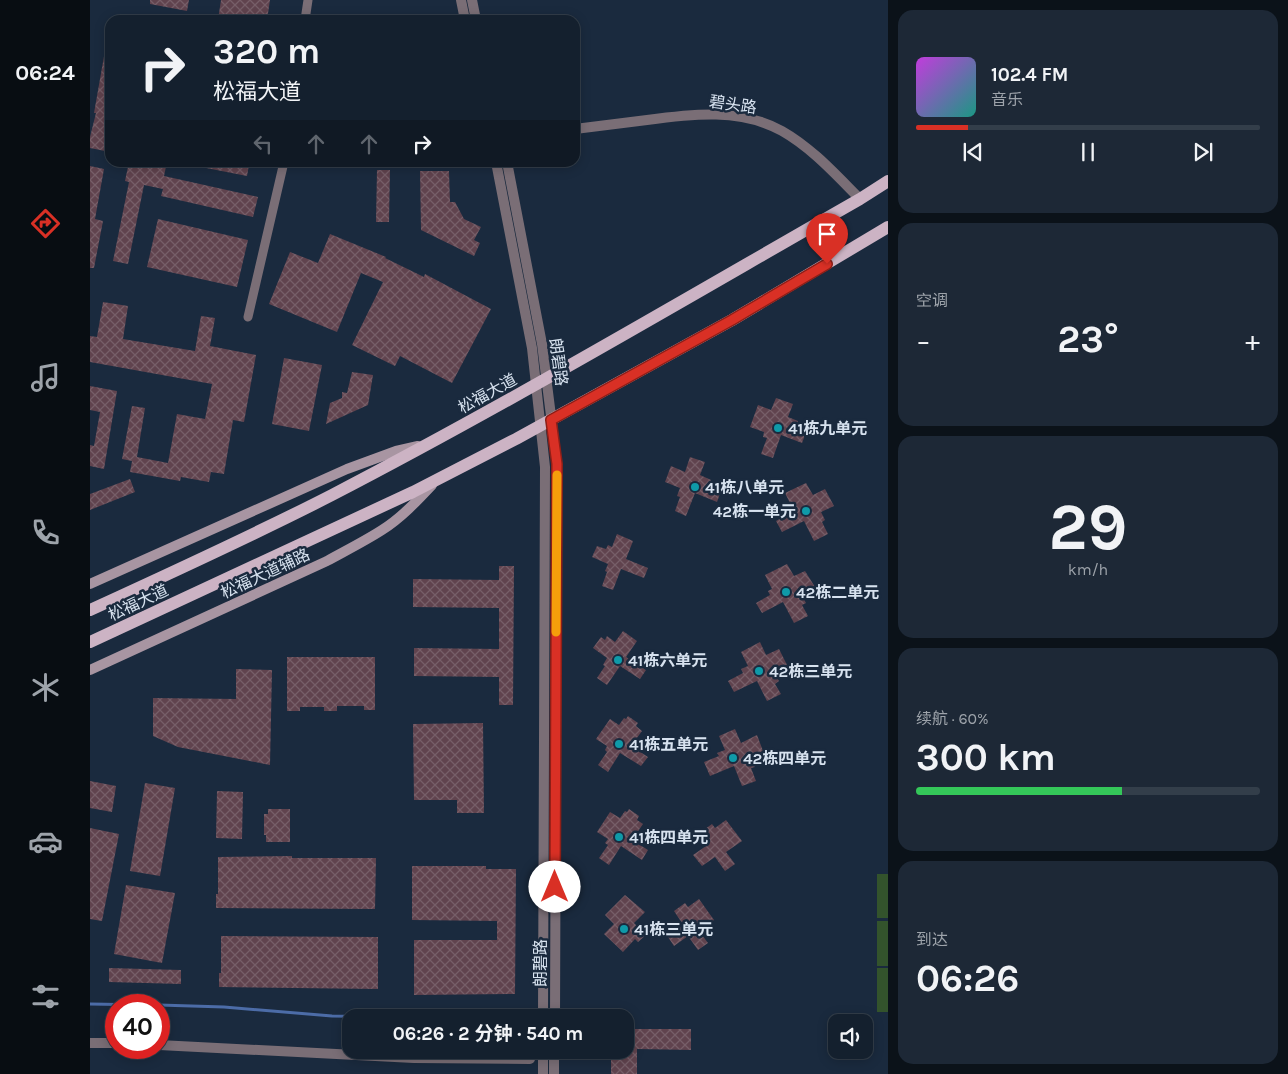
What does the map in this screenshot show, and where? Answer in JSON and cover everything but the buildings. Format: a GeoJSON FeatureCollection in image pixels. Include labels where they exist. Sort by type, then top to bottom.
{"type":"FeatureCollection","features":[{"type":"Feature","properties":{"kind":"main road","name":"松福大道"},"geometry":{"type":"LineString","coordinates":[[90,610],[215,553],[429,444],[860,199],[888,181]]}},
{"type":"Feature","properties":{"kind":"main road","name":"松福大道"},"geometry":{"type":"LineString","coordinates":[[90,642],[437,480],[732,320],[888,227]]}},
{"type":"Feature","properties":{"kind":"main road"},"geometry":{"type":"LineString","coordinates":[[90,584],[347,469],[396,451],[429,444]]}},
{"type":"Feature","properties":{"kind":"main road","name":"松福大道辅路"},"geometry":{"type":"LineString","coordinates":[[90,670],[327,561],[383,530],[410,508],[437,480]]}},
{"type":"Feature","properties":{"kind":"street"},"geometry":{"type":"LineString","coordinates":[[306,15],[308,0]]}},
{"type":"Feature","properties":{"kind":"street"},"geometry":{"type":"LineString","coordinates":[[461,0],[464,15]]}},
{"type":"Feature","properties":{"kind":"street"},"geometry":{"type":"LineString","coordinates":[[472,0],[475,15]]}},
{"type":"Feature","properties":{"kind":"street","name":"碧头路"},"geometry":{"type":"LineString","coordinates":[[580,128],[692,114],[739,116],[782,130],[809,149],[860,199]]}},
{"type":"Feature","properties":{"kind":"street"},"geometry":{"type":"LineString","coordinates":[[248,317],[283,167]]}},
{"type":"Feature","properties":{"kind":"street","name":"朗碧路"},"geometry":{"type":"LineString","coordinates":[[497,167],[532,348],[541,381],[546,422],[543,1009]]}},
{"type":"Feature","properties":{"kind":"street","name":"朗碧路"},"geometry":{"type":"LineString","coordinates":[[508,167],[542,344],[541,381]]}},
{"type":"Feature","properties":{"kind":"street","name":"朗碧路"},"geometry":{"type":"LineString","coordinates":[[546,422],[557,464],[554,1009]]}},
{"type":"Feature","properties":{"kind":"street"},"geometry":{"type":"LineString","coordinates":[[90,1042],[105,1043]]}},
{"type":"Feature","properties":{"kind":"street"},"geometry":{"type":"LineString","coordinates":[[170,1046],[342,1054]]}},
{"type":"Feature","properties":{"kind":"street"},"geometry":{"type":"LineString","coordinates":[[543,1059],[543,1074]]}},
{"type":"Feature","properties":{"kind":"street"},"geometry":{"type":"LineString","coordinates":[[554,1059],[554,1074]]}},
{"type":"Feature","properties":{"kind":"green space"},"geometry":{"type":"Polygon","coordinates":[[[877,874],[888,874],[888,918],[877,918],[877,874]]]}},
{"type":"Feature","properties":{"kind":"green space"},"geometry":{"type":"Polygon","coordinates":[[[877,921],[888,921],[888,966],[877,966],[877,921]]]}},
{"type":"Feature","properties":{"kind":"green space"},"geometry":{"type":"Polygon","coordinates":[[[877,968],[888,968],[888,1012],[877,1012],[877,968]]]}},
{"type":"Feature","properties":{"kind":"waterway"},"geometry":{"type":"LineString","coordinates":[[90,1004],[105,1004]]}},
{"type":"Feature","properties":{"kind":"waterway"},"geometry":{"type":"LineString","coordinates":[[170,1005],[224,1007],[342,1016]]}},
{"type":"Feature","properties":{"kind":"slow traffic"},"geometry":{"type":"LineString","coordinates":[[556,632],[557,475]]}},
{"type":"Feature","properties":{"kind":"place","name":"41栋九单元"},"geometry":{"type":"Point","coordinates":[778,428]}},
{"type":"Feature","properties":{"kind":"place","name":"41栋八单元"},"geometry":{"type":"Point","coordinates":[695,487]}},
{"type":"Feature","properties":{"kind":"place","name":"42栋一单元"},"geometry":{"type":"Point","coordinates":[806,511]}},
{"type":"Feature","properties":{"kind":"place","name":"42栋二单元"},"geometry":{"type":"Point","coordinates":[786,592]}},
{"type":"Feature","properties":{"kind":"place","name":"41栋六单元"},"geometry":{"type":"Point","coordinates":[618,660]}},
{"type":"Feature","properties":{"kind":"place","name":"42栋三单元"},"geometry":{"type":"Point","coordinates":[759,671]}},
{"type":"Feature","properties":{"kind":"place","name":"41栋五单元"},"geometry":{"type":"Point","coordinates":[619,744]}},
{"type":"Feature","properties":{"kind":"place","name":"42栋四单元"},"geometry":{"type":"Point","coordinates":[733,758]}},
{"type":"Feature","properties":{"kind":"place","name":"41栋四单元"},"geometry":{"type":"Point","coordinates":[619,837]}},
{"type":"Feature","properties":{"kind":"place","name":"41栋三单元"},"geometry":{"type":"Point","coordinates":[624,929]}},
{"type":"Feature","properties":{"kind":"route"},"geometry":{"type":"LineString","coordinates":[[555,887],[557,464],[551,420],[732,320],[827,264]]}}]}
